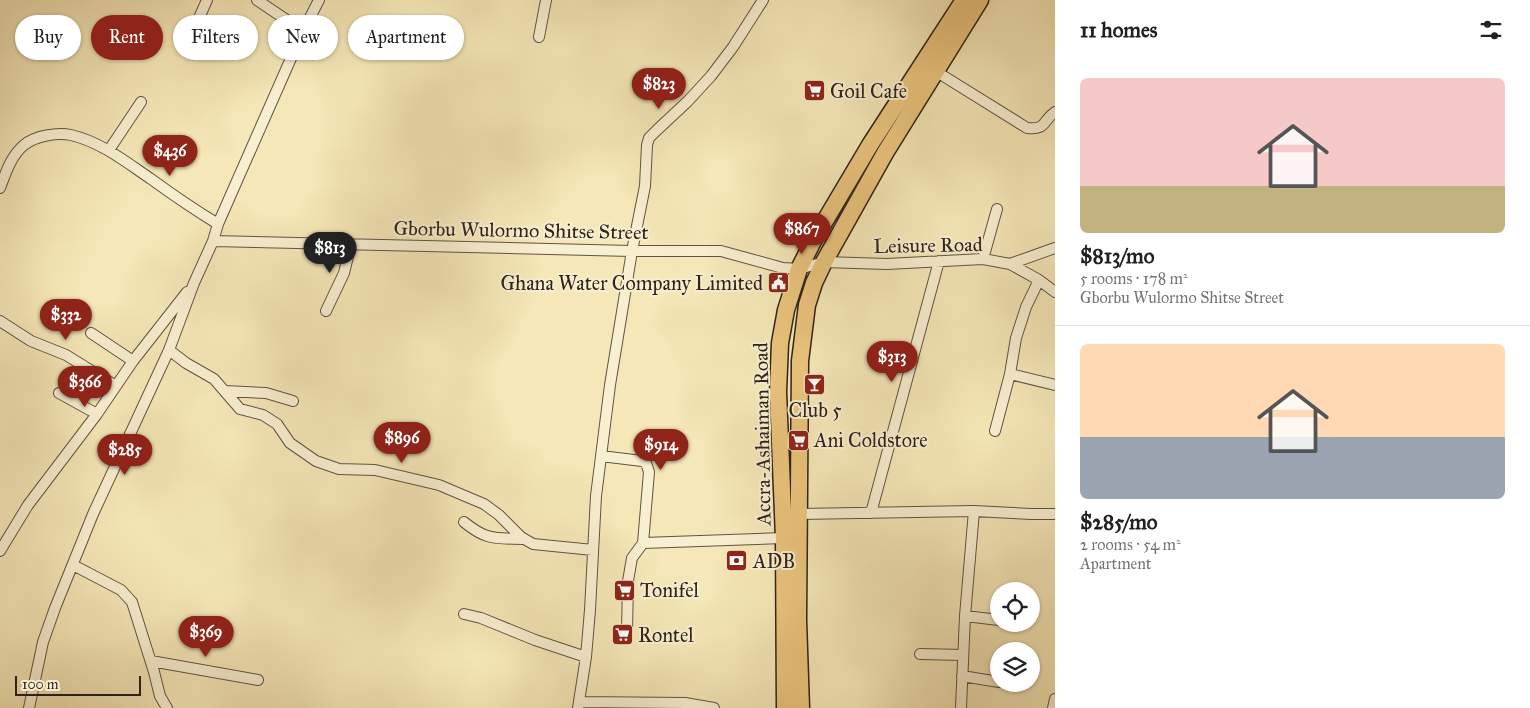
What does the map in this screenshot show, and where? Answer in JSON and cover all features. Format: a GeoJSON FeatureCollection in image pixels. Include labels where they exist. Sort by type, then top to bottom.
{"type":"FeatureCollection","features":[{"type":"Feature","properties":{"kind":"main road","name":"Accra-Ashaiman Road"},"geometry":{"type":"LineString","coordinates":[[785,708],[784,538],[778,392],[780,344],[786,310],[798,269],[813,241],[870,146],[964,0]]}},
{"type":"Feature","properties":{"kind":"main road","name":"Accra-Ashaiman Road"},"geometry":{"type":"LineString","coordinates":[[801,708],[798,620],[800,361],[807,305],[814,283],[824,262],[885,153],[980,0]]}},
{"type":"Feature","properties":{"kind":"street"},"geometry":{"type":"LineString","coordinates":[[200,15],[207,0]]}},
{"type":"Feature","properties":{"kind":"street"},"geometry":{"type":"LineString","coordinates":[[257,0],[279,15]]}},
{"type":"Feature","properties":{"kind":"street"},"geometry":{"type":"LineString","coordinates":[[311,15],[319,0]]}},
{"type":"Feature","properties":{"kind":"street"},"geometry":{"type":"LineString","coordinates":[[539,37],[546,0]]}},
{"type":"Feature","properties":{"kind":"street"},"geometry":{"type":"LineString","coordinates":[[714,708],[686,703],[579,705],[586,657],[596,496],[610,385],[632,251],[645,186],[647,145],[649,138],[711,76],[733,47],[763,0]]}},
{"type":"Feature","properties":{"kind":"street"},"geometry":{"type":"LineString","coordinates":[[29,708],[43,642],[90,522],[169,350],[194,283],[213,241],[218,224],[290,60]]}},
{"type":"Feature","properties":{"kind":"street"},"geometry":{"type":"LineString","coordinates":[[937,72],[1027,128],[1037,129],[1055,112]]}},
{"type":"Feature","properties":{"kind":"street"},"geometry":{"type":"LineString","coordinates":[[109,150],[141,102]]}},
{"type":"Feature","properties":{"kind":"street"},"geometry":{"type":"LineString","coordinates":[[0,188],[8,165],[19,150],[35,139],[61,134],[71,135],[109,150],[218,224]]}},
{"type":"Feature","properties":{"kind":"street"},"geometry":{"type":"LineString","coordinates":[[984,260],[997,209]]}},
{"type":"Feature","properties":{"kind":"street","name":"Gborbu Wulormo Shitse Street"},"geometry":{"type":"LineString","coordinates":[[213,241],[632,251],[720,251],[783,268],[798,269],[824,262]]}},
{"type":"Feature","properties":{"kind":"street"},"geometry":{"type":"LineString","coordinates":[[326,311],[344,273],[351,244]]}},
{"type":"Feature","properties":{"kind":"street"},"geometry":{"type":"LineString","coordinates":[[1010,264],[1055,248]]}},
{"type":"Feature","properties":{"kind":"street","name":"Leisure Road"},"geometry":{"type":"LineString","coordinates":[[824,262],[888,264],[984,260],[1010,264],[1039,280],[1055,292]]}},
{"type":"Feature","properties":{"kind":"street"},"geometry":{"type":"LineString","coordinates":[[870,513],[939,261]]}},
{"type":"Feature","properties":{"kind":"street"},"geometry":{"type":"LineString","coordinates":[[995,431],[1010,374],[1016,338],[1026,307],[1039,280]]}},
{"type":"Feature","properties":{"kind":"street"},"geometry":{"type":"LineString","coordinates":[[0,551],[28,505],[97,414],[133,361],[194,283]]}},
{"type":"Feature","properties":{"kind":"street"},"geometry":{"type":"LineString","coordinates":[[0,322],[31,342],[66,355],[116,386]]}},
{"type":"Feature","properties":{"kind":"street"},"geometry":{"type":"LineString","coordinates":[[91,332],[133,361]]}},
{"type":"Feature","properties":{"kind":"street"},"geometry":{"type":"LineString","coordinates":[[169,350],[186,363],[208,374],[240,409],[263,415],[277,424],[290,443],[316,461],[339,469],[374,470],[439,485],[484,504],[499,515],[524,539],[533,544],[594,550]]}},
{"type":"Feature","properties":{"kind":"street"},"geometry":{"type":"LineString","coordinates":[[1010,374],[1055,385]]}},
{"type":"Feature","properties":{"kind":"street"},"geometry":{"type":"LineString","coordinates":[[225,391],[266,393],[293,401]]}},
{"type":"Feature","properties":{"kind":"street"},"geometry":{"type":"LineString","coordinates":[[59,393],[97,414]]}},
{"type":"Feature","properties":{"kind":"street"},"geometry":{"type":"LineString","coordinates":[[601,456],[636,460],[646,463],[648,466],[643,543],[632,558],[628,581],[627,630]]}},
{"type":"Feature","properties":{"kind":"street"},"geometry":{"type":"LineString","coordinates":[[961,708],[965,616],[974,511]]}},
{"type":"Feature","properties":{"kind":"street"},"geometry":{"type":"LineString","coordinates":[[799,514],[974,511],[1055,514]]}},
{"type":"Feature","properties":{"kind":"street"},"geometry":{"type":"LineString","coordinates":[[464,522],[475,531],[493,539],[524,539]]}},
{"type":"Feature","properties":{"kind":"street"},"geometry":{"type":"LineString","coordinates":[[643,543],[784,538]]}},
{"type":"Feature","properties":{"kind":"street"},"geometry":{"type":"LineString","coordinates":[[73,565],[113,585],[127,595],[132,602],[160,696],[167,708]]}},
{"type":"Feature","properties":{"kind":"street"},"geometry":{"type":"LineString","coordinates":[[464,614],[481,618],[535,640],[586,657]]}},
{"type":"Feature","properties":{"kind":"street"},"geometry":{"type":"LineString","coordinates":[[965,616],[990,619]]}},
{"type":"Feature","properties":{"kind":"street"},"geometry":{"type":"LineString","coordinates":[[920,654],[963,655]]}},
{"type":"Feature","properties":{"kind":"street"},"geometry":{"type":"LineString","coordinates":[[151,661],[258,680]]}},
{"type":"Feature","properties":{"kind":"street"},"geometry":{"type":"LineString","coordinates":[[962,676],[990,681]]}},
{"type":"Feature","properties":{"kind":"street"},"geometry":{"type":"LineString","coordinates":[[1053,708],[1055,699]]}},
{"type":"Feature","properties":{"kind":"place","name":"Goil Cafe"},"geometry":{"type":"Point","coordinates":[814,91]}},
{"type":"Feature","properties":{"kind":"place","name":"Ghana Water Company Limited"},"geometry":{"type":"Point","coordinates":[779,283]}},
{"type":"Feature","properties":{"kind":"place","name":"Club 5"},"geometry":{"type":"Point","coordinates":[815,384]}},
{"type":"Feature","properties":{"kind":"place","name":"Ani Coldstore"},"geometry":{"type":"Point","coordinates":[798,440]}},
{"type":"Feature","properties":{"kind":"place","name":"ADB"},"geometry":{"type":"Point","coordinates":[737,561]}},
{"type":"Feature","properties":{"kind":"place","name":"Tonifel"},"geometry":{"type":"Point","coordinates":[624,590]}},
{"type":"Feature","properties":{"kind":"place","name":"Rontel"},"geometry":{"type":"Point","coordinates":[622,635]}}]}
